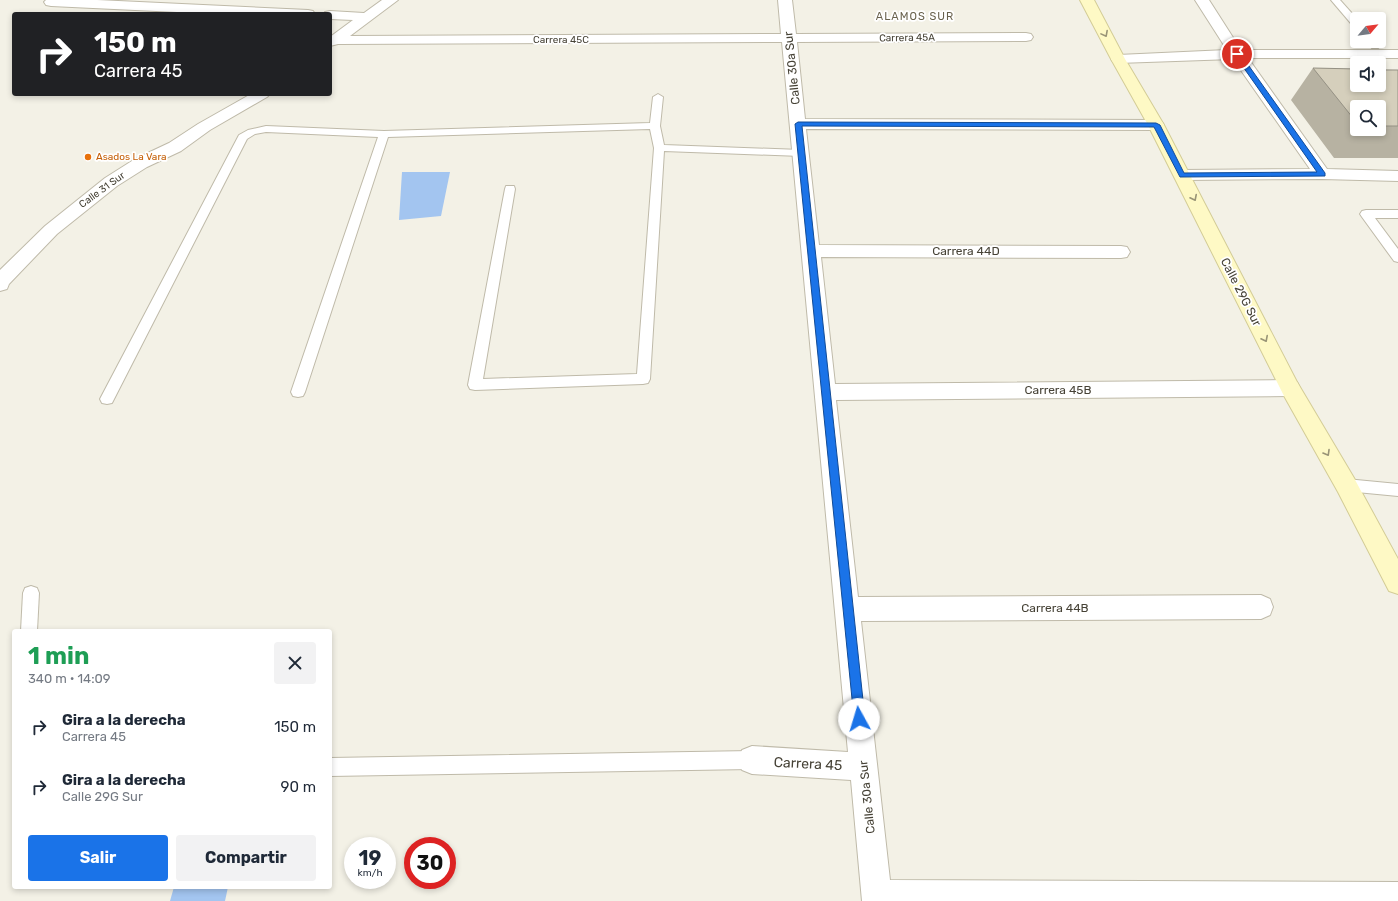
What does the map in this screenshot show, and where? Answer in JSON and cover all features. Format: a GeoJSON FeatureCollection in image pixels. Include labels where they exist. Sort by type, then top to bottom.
{"type":"FeatureCollection","features":[{"type":"Feature","properties":{"kind":"street"},"geometry":{"type":"LineString","coordinates":[[332,42],[391,0]]}},
{"type":"Feature","properties":{"kind":"street","name":"Calle 30a Sur"},"geometry":{"type":"LineString","coordinates":[[785,0],[812,251],[877,898]]}},
{"type":"Feature","properties":{"kind":"street","name":"Calle 29G Sur"},"geometry":{"type":"LineString","coordinates":[[1087,0],[1118,59],[1156,125],[1290,388],[1346,485],[1398,582]]}},
{"type":"Feature","properties":{"kind":"street"},"geometry":{"type":"LineString","coordinates":[[1202,0],[1237,54],[1322,174]]}},
{"type":"Feature","properties":{"kind":"street"},"geometry":{"type":"LineString","coordinates":[[51,2],[265,12]]}},
{"type":"Feature","properties":{"kind":"street"},"geometry":{"type":"LineString","coordinates":[[332,15],[367,17]]}},
{"type":"Feature","properties":{"kind":"street","name":"Carrera 45A"},"geometry":{"type":"LineString","coordinates":[[788,39],[1026,37]]}},
{"type":"Feature","properties":{"kind":"street","name":"Carrera 45C"},"geometry":{"type":"LineString","coordinates":[[332,42],[788,39]]}},
{"type":"Feature","properties":{"kind":"street"},"geometry":{"type":"LineString","coordinates":[[1118,59],[1237,54],[1398,54]]}},
{"type":"Feature","properties":{"kind":"street","name":"Calle 31 Sur"},"geometry":{"type":"LineString","coordinates":[[0,284],[1,281],[51,230],[111,182],[140,163],[175,147],[216,120],[258,96]]}},
{"type":"Feature","properties":{"kind":"street"},"geometry":{"type":"LineString","coordinates":[[798,124],[1156,125]]}},
{"type":"Feature","properties":{"kind":"street"},"geometry":{"type":"LineString","coordinates":[[1182,175],[1322,174],[1398,176]]}},
{"type":"Feature","properties":{"kind":"street","name":"Carrera 44D"},"geometry":{"type":"LineString","coordinates":[[812,251],[1121,252]]}},
{"type":"Feature","properties":{"kind":"street","name":"Carrera 45B"},"geometry":{"type":"LineString","coordinates":[[826,392],[1290,388]]}},
{"type":"Feature","properties":{"kind":"street","name":"Carrera 44B"},"geometry":{"type":"LineString","coordinates":[[848,609],[1261,607]]}},
{"type":"Feature","properties":{"kind":"street","name":"Carrera 45"},"geometry":{"type":"LineString","coordinates":[[752,760],[864,767]]}},
{"type":"Feature","properties":{"kind":"street"},"geometry":{"type":"LineString","coordinates":[[877,898],[1398,897]]}},
{"type":"Feature","properties":{"kind":"lane"},"geometry":{"type":"LineString","coordinates":[[1335,0],[1350,17]]}},
{"type":"Feature","properties":{"kind":"lane"},"geometry":{"type":"LineString","coordinates":[[510,189],[475,385],[643,379],[659,148],[655,126],[658,97]]}},
{"type":"Feature","properties":{"kind":"lane"},"geometry":{"type":"LineString","coordinates":[[107,399],[243,137],[252,132],[266,129],[384,134],[655,126]]}},
{"type":"Feature","properties":{"kind":"lane"},"geometry":{"type":"LineString","coordinates":[[298,392],[384,134]]}},
{"type":"Feature","properties":{"kind":"lane"},"geometry":{"type":"LineString","coordinates":[[659,148],[801,153]]}},
{"type":"Feature","properties":{"kind":"lane"},"geometry":{"type":"LineString","coordinates":[[1398,214],[1366,214],[1398,258]]}},
{"type":"Feature","properties":{"kind":"lane"},"geometry":{"type":"LineString","coordinates":[[1346,485],[1398,490]]}},
{"type":"Feature","properties":{"kind":"lane"},"geometry":{"type":"LineString","coordinates":[[28,629],[31,593]]}},
{"type":"Feature","properties":{"kind":"lane"},"geometry":{"type":"LineString","coordinates":[[332,767],[752,760]]}},
{"type":"Feature","properties":{"kind":"water"},"geometry":{"type":"Polygon","coordinates":[[[402,172],[450,172],[441,216],[399,220],[402,172]]]}},
{"type":"Feature","properties":{"kind":"water"},"geometry":{"type":"Polygon","coordinates":[[[173,889],[228,889],[225,901],[170,901],[173,889]]]}},
{"type":"Feature","properties":{"kind":"building"},"geometry":{"type":"Polygon","coordinates":[[[1313,68],[1350,69],[1350,92],[1386,92],[1386,70],[1398,70],[1398,126],[1386,126],[1386,100],[1350,100],[1350,114],[1313,68]]]}},
{"type":"Feature","properties":{"kind":"place","name":"Asados La Vara"},"geometry":{"type":"Point","coordinates":[88,157]}},
{"type":"Feature","properties":{"kind":"district","name":"ALAMOS SUR"},"geometry":{"type":"Point","coordinates":[915,16]}},
{"type":"Feature","properties":{"kind":"route"},"geometry":{"type":"LineString","coordinates":[[859,719],[798,124],[1156,125],[1182,175],[1322,174],[1237,54]]}}]}
